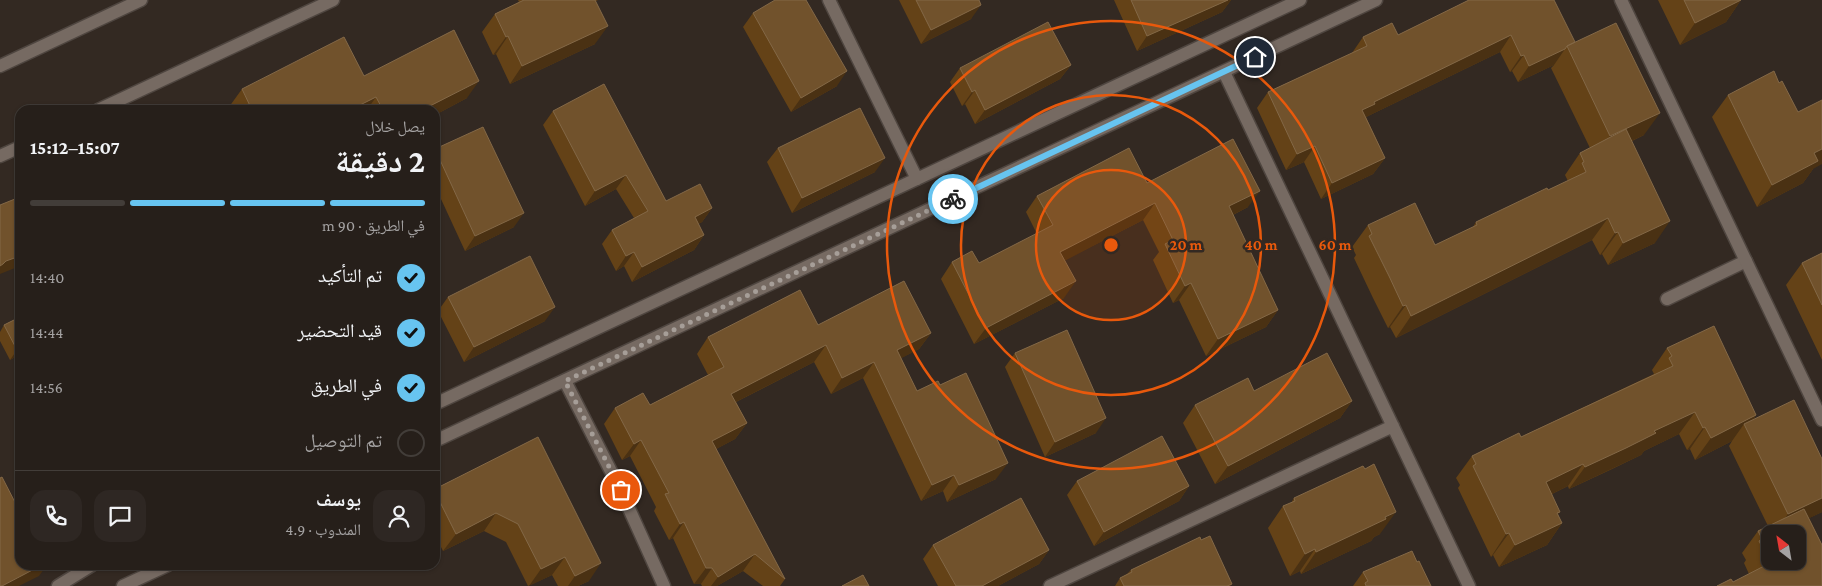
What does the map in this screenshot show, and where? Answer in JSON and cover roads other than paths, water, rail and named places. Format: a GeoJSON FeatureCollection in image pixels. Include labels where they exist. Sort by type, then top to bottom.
{"type":"FeatureCollection","features":[{"type":"Feature","properties":{"kind":"street"},"geometry":{"type":"LineString","coordinates":[[0,66],[141,0]]}},
{"type":"Feature","properties":{"kind":"street"},"geometry":{"type":"LineString","coordinates":[[109,105],[333,0]]}},
{"type":"Feature","properties":{"kind":"street"},"geometry":{"type":"LineString","coordinates":[[830,0],[917,179]]}},
{"type":"Feature","properties":{"kind":"street"},"geometry":{"type":"LineString","coordinates":[[440,402],[1300,0]]}},
{"type":"Feature","properties":{"kind":"street"},"geometry":{"type":"LineString","coordinates":[[440,439],[1376,0]]}},
{"type":"Feature","properties":{"kind":"street"},"geometry":{"type":"LineString","coordinates":[[1621,0],[1822,420]]}},
{"type":"Feature","properties":{"kind":"street"},"geometry":{"type":"LineString","coordinates":[[1224,72],[1469,586]]}},
{"type":"Feature","properties":{"kind":"street"},"geometry":{"type":"LineString","coordinates":[[0,156],[15,148]]}},
{"type":"Feature","properties":{"kind":"street"},"geometry":{"type":"LineString","coordinates":[[1667,299],[1746,261]]}},
{"type":"Feature","properties":{"kind":"street"},"geometry":{"type":"LineString","coordinates":[[565,381],[621,490],[664,586]]}},
{"type":"Feature","properties":{"kind":"street"},"geometry":{"type":"LineString","coordinates":[[1050,586],[1393,426]]}},
{"type":"Feature","properties":{"kind":"street"},"geometry":{"type":"LineString","coordinates":[[58,586],[84,570]]}},
{"type":"Feature","properties":{"kind":"street"},"geometry":{"type":"LineString","coordinates":[[122,586],[157,570]]}}]}
